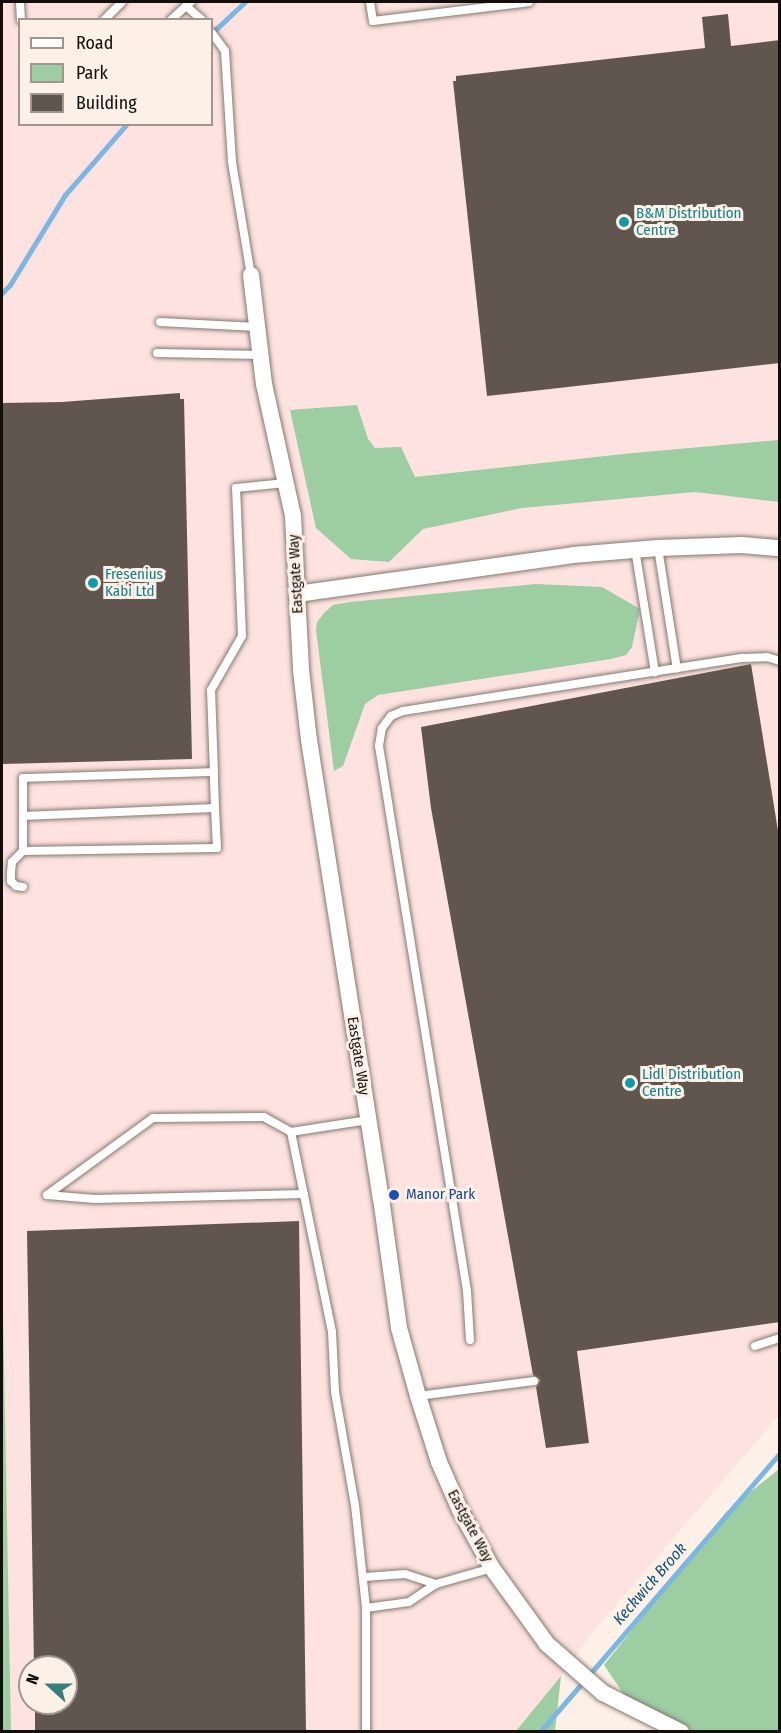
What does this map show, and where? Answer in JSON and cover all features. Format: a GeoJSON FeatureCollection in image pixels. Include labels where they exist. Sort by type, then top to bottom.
{"type":"FeatureCollection","features":[{"type":"Feature","properties":{"kind":"street","name":"Eastgate Way"},"geometry":{"type":"LineString","coordinates":[[251,275],[260,355],[293,516],[301,670],[309,740],[399,1328],[418,1396],[440,1462],[460,1510],[492,1568],[547,1644],[603,1693],[681,1731]]}},
{"type":"Feature","properties":{"kind":"street"},"geometry":{"type":"LineString","coordinates":[[297,594],[573,555],[635,549],[742,545],[780,548]]}},
{"type":"Feature","properties":{"kind":"lane"},"geometry":{"type":"LineString","coordinates":[[20,2],[21,18]]}},
{"type":"Feature","properties":{"kind":"lane"},"geometry":{"type":"LineString","coordinates":[[106,18],[122,2]]}},
{"type":"Feature","properties":{"kind":"lane"},"geometry":{"type":"LineString","coordinates":[[370,2],[373,21],[529,2]]}},
{"type":"Feature","properties":{"kind":"lane"},"geometry":{"type":"LineString","coordinates":[[173,18],[188,4],[200,18]]}},
{"type":"Feature","properties":{"kind":"lane"},"geometry":{"type":"LineString","coordinates":[[213,34],[225,51],[231,162],[251,275]]}},
{"type":"Feature","properties":{"kind":"lane"},"geometry":{"type":"LineString","coordinates":[[160,322],[257,327]]}},
{"type":"Feature","properties":{"kind":"lane"},"geometry":{"type":"LineString","coordinates":[[157,353],[260,355]]}},
{"type":"Feature","properties":{"kind":"lane"},"geometry":{"type":"LineString","coordinates":[[23,887],[16,886],[11,881],[10,873],[12,862],[24,851],[217,848],[211,690],[242,636],[236,488],[286,483]]}},
{"type":"Feature","properties":{"kind":"lane"},"geometry":{"type":"LineString","coordinates":[[658,548],[677,669]]}},
{"type":"Feature","properties":{"kind":"lane"},"geometry":{"type":"LineString","coordinates":[[635,549],[655,672]]}},
{"type":"Feature","properties":{"kind":"lane"},"geometry":{"type":"LineString","coordinates":[[470,1340],[467,1291],[379,737],[391,716],[403,711],[756,657],[780,661]]}},
{"type":"Feature","properties":{"kind":"lane"},"geometry":{"type":"LineString","coordinates":[[24,851],[23,778],[214,772]]}},
{"type":"Feature","properties":{"kind":"lane"},"geometry":{"type":"LineString","coordinates":[[23,816],[216,808]]}},
{"type":"Feature","properties":{"kind":"lane"},"geometry":{"type":"LineString","coordinates":[[304,1194],[95,1199],[47,1195],[153,1118],[264,1117],[291,1132],[368,1120]]}},
{"type":"Feature","properties":{"kind":"lane"},"geometry":{"type":"LineString","coordinates":[[291,1132],[332,1332],[334,1392],[365,1577],[366,1731]]}},
{"type":"Feature","properties":{"kind":"lane"},"geometry":{"type":"LineString","coordinates":[[755,1346],[780,1338]]}},
{"type":"Feature","properties":{"kind":"lane"},"geometry":{"type":"LineString","coordinates":[[418,1396],[534,1381]]}},
{"type":"Feature","properties":{"kind":"lane"},"geometry":{"type":"LineString","coordinates":[[366,1608],[409,1602],[436,1584],[492,1568]]}},
{"type":"Feature","properties":{"kind":"lane"},"geometry":{"type":"LineString","coordinates":[[365,1577],[405,1574],[436,1584]]}},
{"type":"Feature","properties":{"kind":"shaded area"},"geometry":{"type":"Polygon","coordinates":[[[2,2],[779,2],[779,1415],[592,1633],[561,1676],[516,1731],[11,1731],[2,1258],[2,2]]]}},
{"type":"Feature","properties":{"kind":"green space"},"geometry":{"type":"Polygon","coordinates":[[[357,405],[368,439],[375,448],[401,447],[415,477],[623,454],[779,440],[779,502],[695,492],[522,508],[423,529],[389,562],[351,559],[316,528],[290,410],[357,405]]]}},
{"type":"Feature","properties":{"kind":"green space"},"geometry":{"type":"Polygon","coordinates":[[[536,584],[602,587],[640,609],[632,647],[626,655],[611,659],[378,695],[365,704],[343,766],[334,771],[316,630],[317,622],[325,612],[333,605],[350,602],[536,584]]]}},
{"type":"Feature","properties":{"kind":"green space"},"geometry":{"type":"Polygon","coordinates":[[[2,1258],[11,1731],[11,1732],[2,1731],[2,1258]]]}},
{"type":"Feature","properties":{"kind":"green space"},"geometry":{"type":"Polygon","coordinates":[[[779,1469],[779,1731],[681,1731],[633,1708],[604,1665],[727,1511],[779,1469]]]}},
{"type":"Feature","properties":{"kind":"green space"},"geometry":{"type":"Polygon","coordinates":[[[561,1676],[555,1731],[516,1731],[561,1676]]]}},
{"type":"Feature","properties":{"kind":"building","name":"B&M Distribution Centre"},"geometry":{"type":"Polygon","coordinates":[[[728,14],[731,46],[780,40],[780,363],[487,396],[453,81],[456,81],[456,76],[705,48],[702,17],[728,14]]]}},
{"type":"Feature","properties":{"kind":"building","name":"Fresenius Kabi Ltd"},"geometry":{"type":"Polygon","coordinates":[[[180,393],[180,399],[184,399],[192,759],[3,764],[2,403],[62,402],[180,393]]]}},
{"type":"Feature","properties":{"kind":"building","name":"Lidl Distribution Centre"},"geometry":{"type":"Polygon","coordinates":[[[751,664],[780,843],[780,1322],[577,1351],[589,1443],[546,1448],[536,1387],[540,1380],[533,1375],[431,808],[421,727],[751,664]]]}},
{"type":"Feature","properties":{"kind":"building"},"geometry":{"type":"Polygon","coordinates":[[[299,1221],[306,1731],[35,1731],[35,1715],[78,1715],[78,1655],[34,1655],[27,1231],[299,1221]]]}},
{"type":"Feature","properties":{"kind":"waterway"},"geometry":{"type":"LineString","coordinates":[[213,32],[245,2]]}},
{"type":"Feature","properties":{"kind":"waterway"},"geometry":{"type":"LineString","coordinates":[[2,293],[10,285],[65,195],[125,126]]}},
{"type":"Feature","properties":{"kind":"waterway","name":"Keckwick Brook"},"geometry":{"type":"LineString","coordinates":[[540,1732],[780,1453]]}},
{"type":"Feature","properties":{"kind":"place","name":"B&M Distribution Centre"},"geometry":{"type":"Point","coordinates":[624,222]}},
{"type":"Feature","properties":{"kind":"place","name":"Fresenius Kabi Ltd"},"geometry":{"type":"Point","coordinates":[93,583]}},
{"type":"Feature","properties":{"kind":"place","name":"Lidl Distribution Centre"},"geometry":{"type":"Point","coordinates":[630,1083]}},
{"type":"Feature","properties":{"kind":"place","name":"Manor Park"},"geometry":{"type":"Point","coordinates":[394,1195]}}]}
